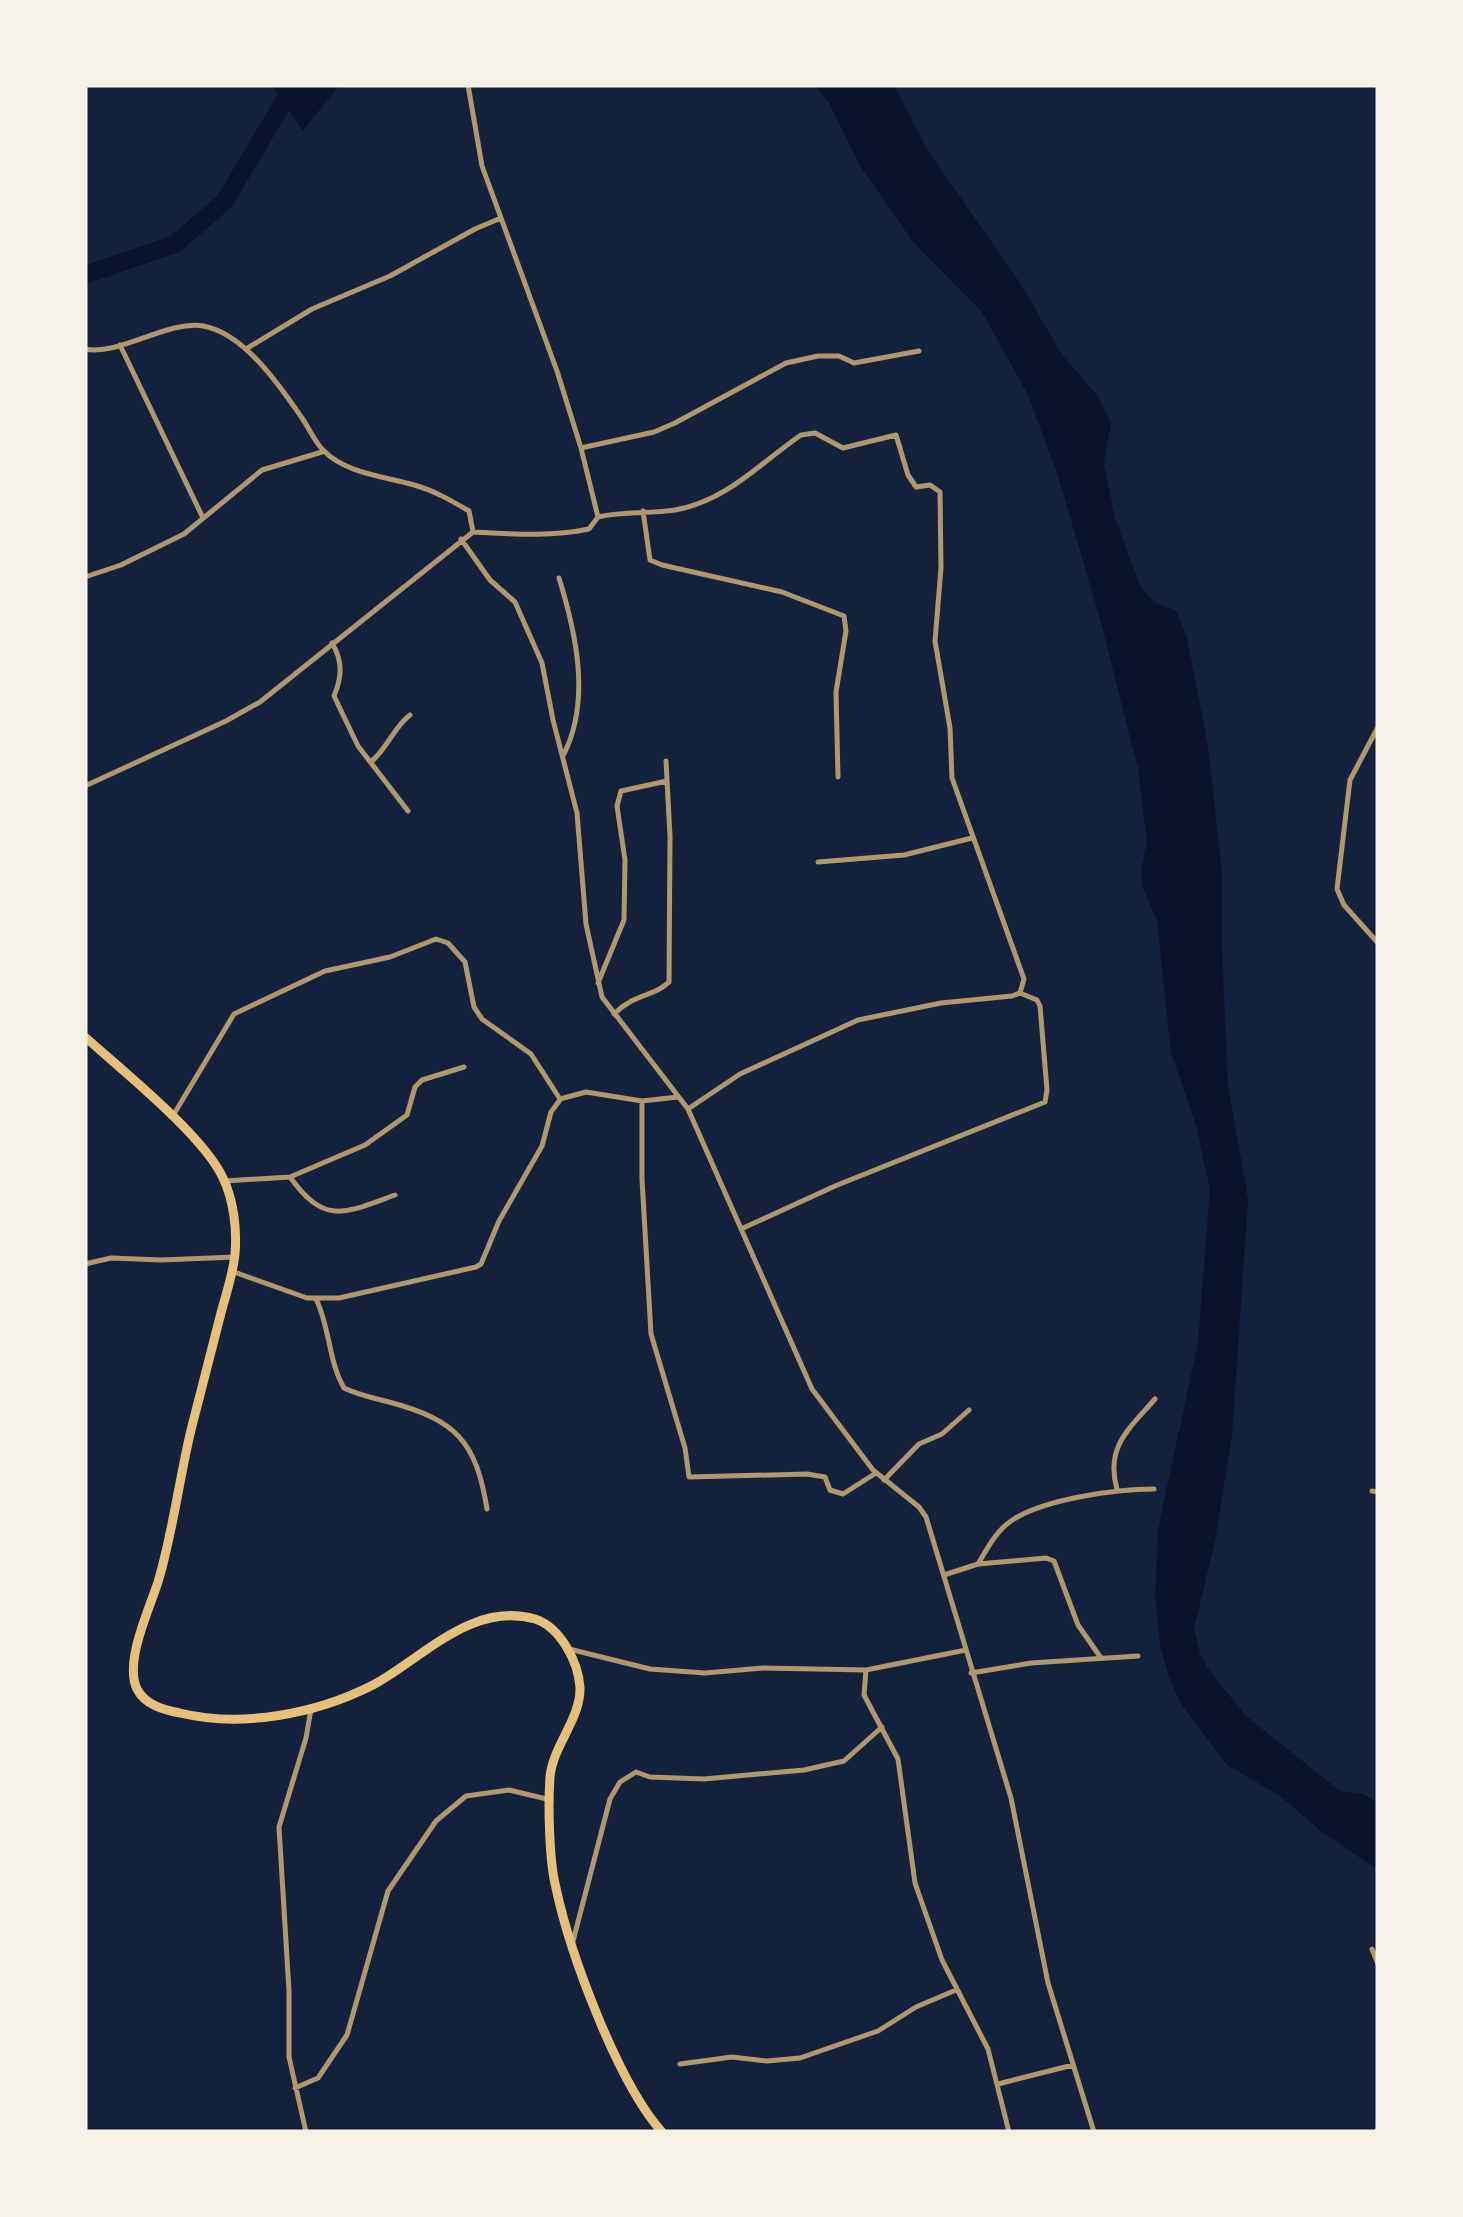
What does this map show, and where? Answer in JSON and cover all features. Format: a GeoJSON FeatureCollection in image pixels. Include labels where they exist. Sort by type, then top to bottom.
{"type":"FeatureCollection","features":[{"type":"Feature","properties":{"kind":"highway"},"geometry":{"type":"LineString","coordinates":[[85,1037],[172,1117],[214,1163],[224,1181],[235,1224],[232,1271],[160,1573],[132,1667],[138,1692],[157,1708],[208,1720],[271,1716],[311,1709],[374,1684],[475,1620],[498,1616],[534,1619],[555,1630],[567,1649],[580,1686],[577,1708],[555,1754],[550,1777],[554,1884],[572,1944],[613,2049],[643,2110],[662,2132]]}},
{"type":"Feature","properties":{"kind":"street"},"geometry":{"type":"LineString","coordinates":[[468,85],[482,166],[581,448],[598,518]]}},
{"type":"Feature","properties":{"kind":"street"},"geometry":{"type":"LineString","coordinates":[[245,350],[312,309],[390,276],[475,228],[501,218]]}},
{"type":"Feature","properties":{"kind":"street"},"geometry":{"type":"LineString","coordinates":[[85,349],[98,351],[148,335],[201,325],[224,333],[245,350],[300,414],[324,451],[350,468],[418,485],[458,505],[469,511],[473,532]]}},
{"type":"Feature","properties":{"kind":"street"},"geometry":{"type":"LineString","coordinates":[[120,345],[203,518]]}},
{"type":"Feature","properties":{"kind":"street"},"geometry":{"type":"LineString","coordinates":[[581,448],[654,432],[696,414],[786,362],[838,356],[854,363],[919,351]]}},
{"type":"Feature","properties":{"kind":"street"},"geometry":{"type":"LineString","coordinates":[[85,785],[260,702],[473,532],[576,532],[589,529],[598,518],[676,510],[735,487],[801,435],[815,433],[843,448],[896,435],[908,475],[916,486],[930,485],[940,492],[941,568],[935,641],[950,728],[952,778],[1014,946],[1024,979],[1020,993]]}},
{"type":"Feature","properties":{"kind":"street"},"geometry":{"type":"LineString","coordinates":[[85,576],[122,566],[184,534],[262,470],[324,451]]}},
{"type":"Feature","properties":{"kind":"street"},"geometry":{"type":"LineString","coordinates":[[643,511],[650,560],[782,592],[844,616],[846,631],[836,692],[838,777]]}},
{"type":"Feature","properties":{"kind":"street"},"geometry":{"type":"LineString","coordinates":[[461,539],[490,580],[515,602],[542,662],[577,813],[579,867],[597,984],[614,1014],[688,1109],[812,1389],[876,1473],[923,1511],[1011,1798],[1048,1983],[1094,2132]]}},
{"type":"Feature","properties":{"kind":"street"},"geometry":{"type":"LineString","coordinates":[[559,578],[578,644],[577,715],[562,756]]}},
{"type":"Feature","properties":{"kind":"street"},"geometry":{"type":"LineString","coordinates":[[332,643],[340,663],[340,681],[334,696],[358,746],[408,811]]}},
{"type":"Feature","properties":{"kind":"street"},"geometry":{"type":"LineString","coordinates":[[372,761],[410,715]]}},
{"type":"Feature","properties":{"kind":"street"},"geometry":{"type":"LineString","coordinates":[[1378,727],[1350,780],[1337,889],[1344,905],[1378,943]]}},
{"type":"Feature","properties":{"kind":"street"},"geometry":{"type":"LineString","coordinates":[[614,1014],[626,1002],[662,989],[669,982],[666,761]]}},
{"type":"Feature","properties":{"kind":"street"},"geometry":{"type":"LineString","coordinates":[[597,984],[624,926],[626,860],[617,806],[620,790],[667,781]]}},
{"type":"Feature","properties":{"kind":"street"},"geometry":{"type":"LineString","coordinates":[[818,862],[904,855],[972,838]]}},
{"type":"Feature","properties":{"kind":"street"},"geometry":{"type":"LineString","coordinates":[[172,1117],[240,1010],[325,971],[390,958],[436,939],[448,943],[465,962],[474,1006],[482,1019],[531,1054],[560,1099]]}},
{"type":"Feature","properties":{"kind":"street"},"geometry":{"type":"LineString","coordinates":[[688,1109],[740,1074],[858,1020],[941,1003],[1020,993],[1038,1000],[1045,1102],[835,1186],[741,1229]]}},
{"type":"Feature","properties":{"kind":"street"},"geometry":{"type":"LineString","coordinates":[[224,1181],[290,1176],[365,1145],[407,1116],[414,1088],[422,1080],[464,1067]]}},
{"type":"Feature","properties":{"kind":"street"},"geometry":{"type":"LineString","coordinates":[[232,1271],[316,1298],[338,1298],[481,1264],[542,1146],[551,1112],[560,1099],[586,1092],[642,1101],[678,1098]]}},
{"type":"Feature","properties":{"kind":"street"},"geometry":{"type":"LineString","coordinates":[[642,1101],[643,1211],[651,1334],[685,1448],[689,1477],[694,1480],[807,1474],[824,1477],[830,1490],[842,1494],[876,1473]]}},
{"type":"Feature","properties":{"kind":"street"},"geometry":{"type":"LineString","coordinates":[[290,1176],[314,1206],[338,1212],[395,1195]]}},
{"type":"Feature","properties":{"kind":"street"},"geometry":{"type":"LineString","coordinates":[[85,1264],[111,1258],[234,1256]]}},
{"type":"Feature","properties":{"kind":"street"},"geometry":{"type":"LineString","coordinates":[[316,1298],[344,1388],[436,1417],[454,1431],[478,1465],[487,1509]]}},
{"type":"Feature","properties":{"kind":"street"},"geometry":{"type":"LineString","coordinates":[[1118,1489],[1113,1472],[1114,1452],[1155,1399]]}},
{"type":"Feature","properties":{"kind":"street"},"geometry":{"type":"LineString","coordinates":[[884,1480],[918,1444],[942,1434],[969,1410]]}},
{"type":"Feature","properties":{"kind":"street"},"geometry":{"type":"LineString","coordinates":[[978,1564],[1010,1521],[1044,1507],[1118,1489],[1154,1489]]}},
{"type":"Feature","properties":{"kind":"street"},"geometry":{"type":"LineString","coordinates":[[943,1575],[978,1564],[1046,1558],[1054,1561],[1078,1625],[1101,1658]]}},
{"type":"Feature","properties":{"kind":"street"},"geometry":{"type":"LineString","coordinates":[[567,1649],[668,1670],[705,1672],[764,1668],[866,1670],[966,1650]]}},
{"type":"Feature","properties":{"kind":"street"},"geometry":{"type":"LineString","coordinates":[[971,1672],[1031,1662],[1138,1656]]}},
{"type":"Feature","properties":{"kind":"street"},"geometry":{"type":"LineString","coordinates":[[866,1670],[864,1695],[898,1759],[916,1883],[956,1990],[988,2049],[1009,2132]]}},
{"type":"Feature","properties":{"kind":"street"},"geometry":{"type":"LineString","coordinates":[[306,2132],[289,2057],[290,1991],[279,1827],[311,1709]]}},
{"type":"Feature","properties":{"kind":"street"},"geometry":{"type":"LineString","coordinates":[[572,1944],[610,1799],[626,1775],[636,1772],[650,1778],[704,1778],[804,1770],[844,1761],[882,1728]]}},
{"type":"Feature","properties":{"kind":"street"},"geometry":{"type":"LineString","coordinates":[[296,2088],[318,2078],[347,2035],[388,1891],[436,1821],[466,1796],[508,1790],[551,1800]]}},
{"type":"Feature","properties":{"kind":"street"},"geometry":{"type":"LineString","coordinates":[[1372,1949],[1378,1964]]}},
{"type":"Feature","properties":{"kind":"street"},"geometry":{"type":"LineString","coordinates":[[680,2064],[732,2057],[766,2061],[800,2058],[878,2031],[956,1990]]}},
{"type":"Feature","properties":{"kind":"street"},"geometry":{"type":"LineString","coordinates":[[998,2084],[1074,2065]]}},
{"type":"Feature","properties":{"kind":"water"},"geometry":{"type":"Polygon","coordinates":[[[272,85],[339,85],[303,131],[272,85]]]}},
{"type":"Feature","properties":{"kind":"water"},"geometry":{"type":"Polygon","coordinates":[[[815,85],[894,85],[928,151],[1018,280],[1063,356],[1096,394],[1111,422],[1104,463],[1115,518],[1140,586],[1155,603],[1176,610],[1187,638],[1208,746],[1222,873],[1228,1086],[1248,1199],[1232,1436],[1215,1541],[1194,1629],[1208,1669],[1246,1716],[1340,1791],[1363,1794],[1378,1803],[1378,1870],[1322,1832],[1280,1796],[1227,1765],[1181,1704],[1169,1678],[1160,1645],[1155,1596],[1158,1529],[1198,1343],[1210,1190],[1196,1125],[1171,1053],[1157,921],[1143,888],[1141,870],[1147,841],[1138,769],[1058,476],[1028,395],[982,312],[914,243],[860,166],[829,103],[815,85]]]}},
{"type":"Feature","properties":{"kind":"waterway"},"geometry":{"type":"LineString","coordinates":[[85,275],[175,244],[224,202],[297,85]]}}]}
